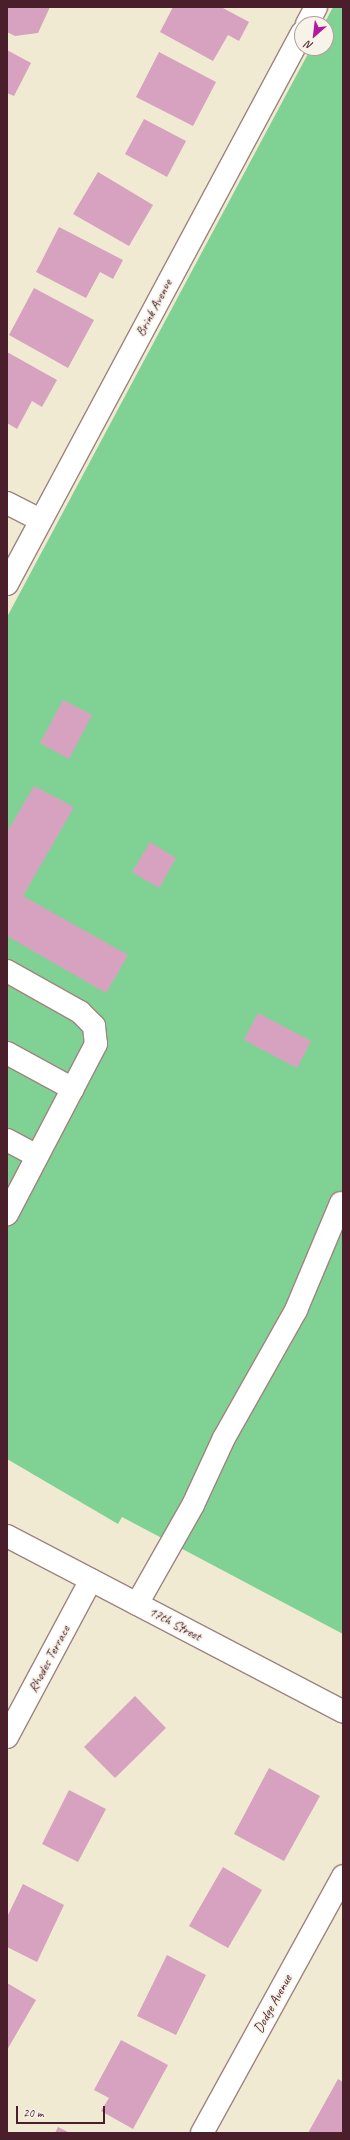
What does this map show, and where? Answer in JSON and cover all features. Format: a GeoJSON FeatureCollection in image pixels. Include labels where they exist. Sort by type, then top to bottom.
{"type":"FeatureCollection","features":[{"type":"Feature","properties":{"kind":"street"},"geometry":{"type":"LineString","coordinates":[[311,16],[316,7]]}},
{"type":"Feature","properties":{"kind":"street","name":"Brink Avenue"},"geometry":{"type":"LineString","coordinates":[[7,584],[294,48]]}},
{"type":"Feature","properties":{"kind":"street"},"geometry":{"type":"LineString","coordinates":[[7,503],[41,520]]}},
{"type":"Feature","properties":{"kind":"street"},"geometry":{"type":"LineString","coordinates":[[7,971],[80,1012],[94,1026],[96,1044],[7,1214]]}},
{"type":"Feature","properties":{"kind":"street"},"geometry":{"type":"LineString","coordinates":[[7,1052],[73,1089]]}},
{"type":"Feature","properties":{"kind":"street"},"geometry":{"type":"LineString","coordinates":[[7,1140],[37,1156]]}},
{"type":"Feature","properties":{"kind":"street"},"geometry":{"type":"LineString","coordinates":[[137,1604],[193,1505],[224,1438],[296,1310],[341,1203]]}},
{"type":"Feature","properties":{"kind":"street","name":"17th Street"},"geometry":{"type":"LineString","coordinates":[[7,1536],[343,1712]]}},
{"type":"Feature","properties":{"kind":"street","name":"Rhodes Terrace"},"geometry":{"type":"LineString","coordinates":[[7,1737],[91,1580]]}},
{"type":"Feature","properties":{"kind":"street","name":"Dodge Avenue"},"geometry":{"type":"LineString","coordinates":[[202,2133],[343,1876]]}},
{"type":"Feature","properties":{"kind":"green space"},"geometry":{"type":"Polygon","coordinates":[[[333,7],[343,7],[343,1634],[122,1517],[118,1524],[7,1459],[7,617],[307,56],[334,56],[334,16],[328,16],[333,7]]]}},
{"type":"Feature","properties":{"kind":"building"},"geometry":{"type":"Polygon","coordinates":[[[7,7],[50,7],[38,33],[15,36],[7,32],[7,7]]]}},
{"type":"Feature","properties":{"kind":"building"},"geometry":{"type":"Polygon","coordinates":[[[173,7],[221,7],[249,22],[239,41],[228,35],[213,61],[160,32],[173,7]]]}},
{"type":"Feature","properties":{"kind":"building"},"geometry":{"type":"Polygon","coordinates":[[[7,50],[31,63],[14,96],[7,93],[7,50]]]}},
{"type":"Feature","properties":{"kind":"building"},"geometry":{"type":"Polygon","coordinates":[[[159,52],[216,82],[193,126],[136,97],[159,52]]]}},
{"type":"Feature","properties":{"kind":"building"},"geometry":{"type":"Polygon","coordinates":[[[144,119],[186,141],[167,177],[125,154],[144,119]]]}},
{"type":"Feature","properties":{"kind":"building"},"geometry":{"type":"Polygon","coordinates":[[[98,172],[153,205],[129,246],[73,214],[98,172]]]}},
{"type":"Feature","properties":{"kind":"building"},"geometry":{"type":"Polygon","coordinates":[[[59,227],[123,260],[113,279],[100,272],[86,298],[36,272],[59,227]]]}},
{"type":"Feature","properties":{"kind":"building"},"geometry":{"type":"Polygon","coordinates":[[[34,288],[94,320],[68,368],[9,335],[34,288]]]}},
{"type":"Feature","properties":{"kind":"building"},"geometry":{"type":"Polygon","coordinates":[[[7,352],[57,380],[42,407],[32,401],[17,429],[7,423],[7,352]]]}},
{"type":"Feature","properties":{"kind":"building"},"geometry":{"type":"Polygon","coordinates":[[[63,700],[92,715],[69,759],[40,743],[63,700]]]}},
{"type":"Feature","properties":{"kind":"building"},"geometry":{"type":"Polygon","coordinates":[[[34,786],[74,807],[23,896],[128,955],[106,993],[7,936],[7,832],[34,786]]]}},
{"type":"Feature","properties":{"kind":"building"},"geometry":{"type":"Polygon","coordinates":[[[150,842],[176,858],[159,888],[132,872],[150,842]]]}},
{"type":"Feature","properties":{"kind":"building"},"geometry":{"type":"Polygon","coordinates":[[[258,1013],[311,1041],[297,1068],[244,1040],[258,1013]]]}},
{"type":"Feature","properties":{"kind":"building"},"geometry":{"type":"Polygon","coordinates":[[[135,1696],[166,1728],[115,1778],[84,1747],[135,1696]]]}},
{"type":"Feature","properties":{"kind":"building"},"geometry":{"type":"Polygon","coordinates":[[[269,1768],[320,1796],[284,1861],[234,1834],[269,1768]]]}},
{"type":"Feature","properties":{"kind":"building"},"geometry":{"type":"Polygon","coordinates":[[[69,1790],[106,1809],[78,1862],[42,1844],[69,1790]]]}},
{"type":"Feature","properties":{"kind":"building"},"geometry":{"type":"Polygon","coordinates":[[[223,1867],[262,1890],[228,1948],[189,1926],[223,1867]]]}},
{"type":"Feature","properties":{"kind":"building"},"geometry":{"type":"Polygon","coordinates":[[[23,1884],[64,1905],[37,1962],[7,1947],[7,1917],[23,1884]]]}},
{"type":"Feature","properties":{"kind":"building"},"geometry":{"type":"Polygon","coordinates":[[[167,1955],[206,1975],[176,2035],[137,2016],[167,1955]]]}},
{"type":"Feature","properties":{"kind":"building"},"geometry":{"type":"Polygon","coordinates":[[[7,1983],[36,2000],[7,2050],[7,1983]]]}},
{"type":"Feature","properties":{"kind":"building"},"geometry":{"type":"Polygon","coordinates":[[[121,2040],[168,2065],[133,2129],[101,2111],[109,2098],[94,2090],[121,2040]]]}},
{"type":"Feature","properties":{"kind":"building"},"geometry":{"type":"Polygon","coordinates":[[[338,2079],[343,2082],[343,2133],[308,2133],[338,2079]]]}},
{"type":"Feature","properties":{"kind":"building"},"geometry":{"type":"Polygon","coordinates":[[[58,2127],[70,2133],[55,2133],[58,2127]]]}}]}
